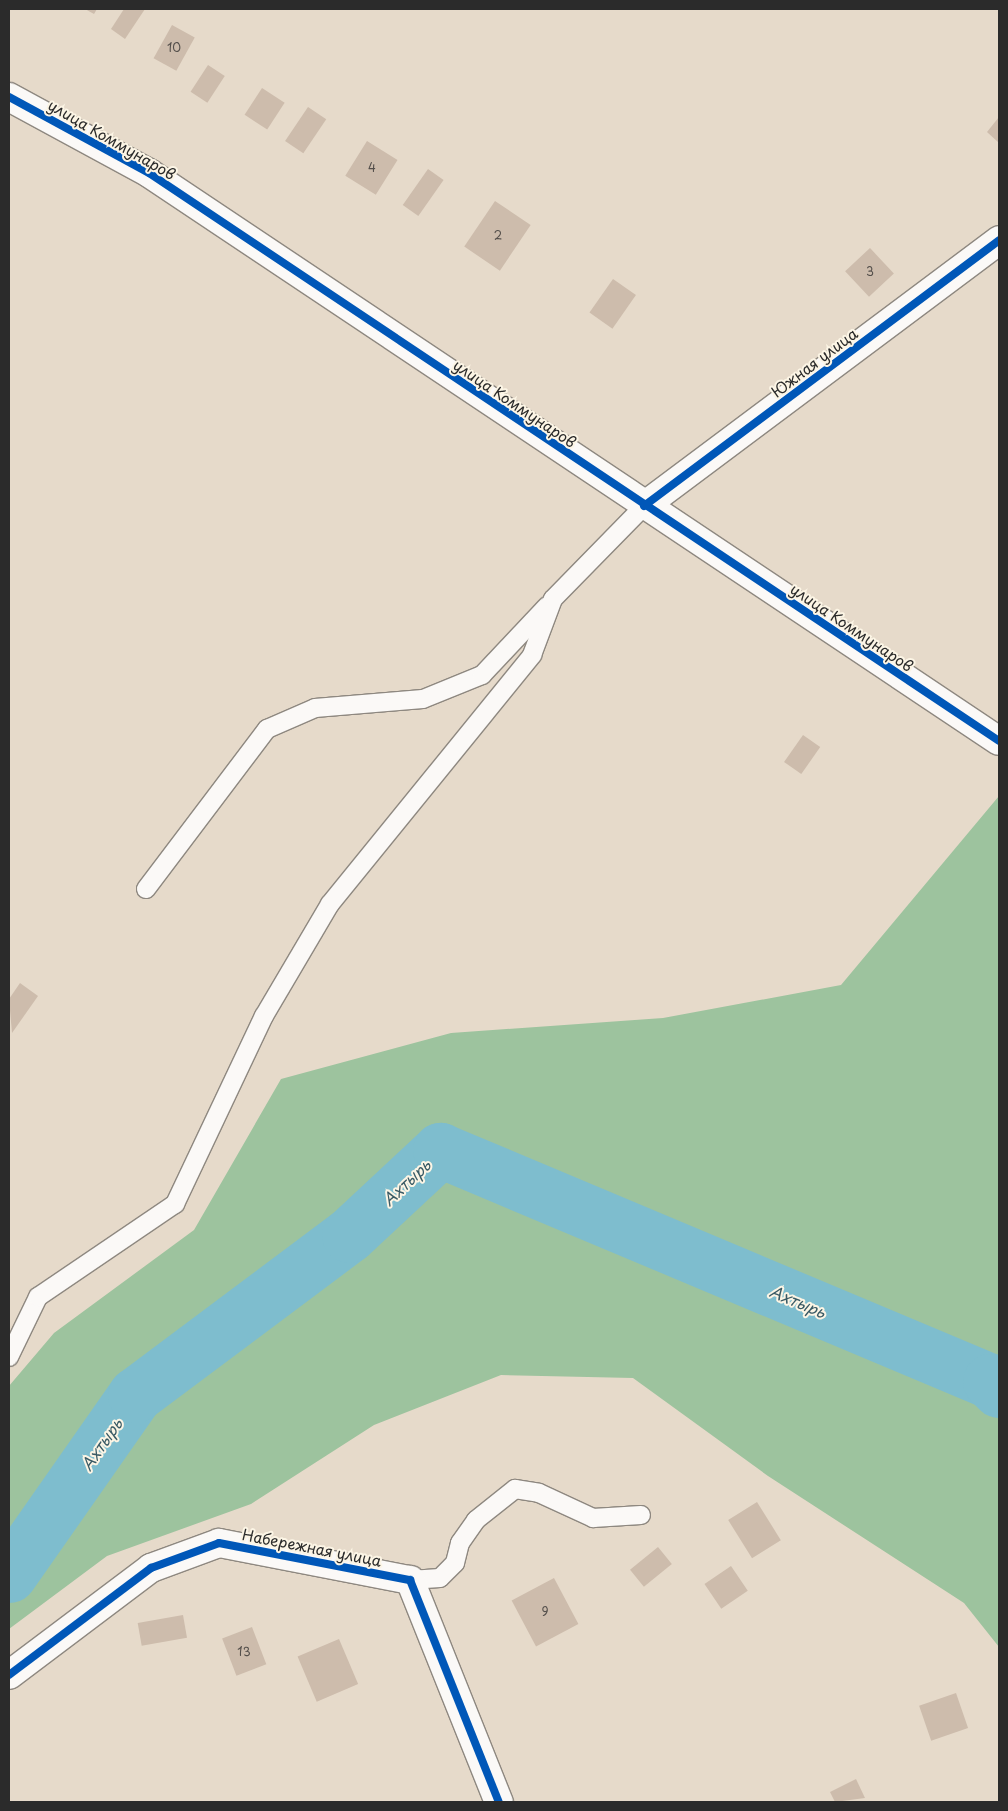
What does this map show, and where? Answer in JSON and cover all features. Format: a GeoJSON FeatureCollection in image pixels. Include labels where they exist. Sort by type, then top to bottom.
{"type":"FeatureCollection","features":[{"type":"Feature","properties":{"kind":"street","name":"улица Коммунаров"},"geometry":{"type":"LineString","coordinates":[[9,97],[148,173],[999,742]]}},
{"type":"Feature","properties":{"kind":"street","name":"Южная улица"},"geometry":{"type":"LineString","coordinates":[[644,506],[999,240]]}},
{"type":"Feature","properties":{"kind":"street","name":"Набережная улица"},"geometry":{"type":"LineString","coordinates":[[9,1675],[151,1568],[219,1543],[410,1580]]}},
{"type":"Feature","properties":{"kind":"street"},"geometry":{"type":"LineString","coordinates":[[410,1580],[499,1802]]}},
{"type":"Feature","properties":{"kind":"lane"},"geometry":{"type":"LineString","coordinates":[[146,889],[267,729],[315,708],[423,699],[482,675],[644,506]]}},
{"type":"Feature","properties":{"kind":"lane"},"geometry":{"type":"LineString","coordinates":[[9,1357],[38,1297],[176,1204],[264,1016],[330,904],[532,656],[554,599]]}},
{"type":"Feature","properties":{"kind":"lane"},"geometry":{"type":"LineString","coordinates":[[410,1580],[440,1578],[455,1563],[460,1542],[476,1520],[515,1489],[539,1493],[592,1518],[641,1514]]}},
{"type":"Feature","properties":{"kind":"green space"},"geometry":{"type":"Polygon","coordinates":[[[999,796],[999,1647],[964,1603],[768,1476],[633,1378],[501,1375],[374,1425],[251,1504],[107,1556],[9,1629],[9,1386],[54,1333],[194,1230],[281,1079],[451,1033],[663,1018],[841,985],[999,796]]]}},
{"type":"Feature","properties":{"kind":"building"},"geometry":{"type":"Polygon","coordinates":[[[85,9],[97,9],[94,14],[85,9]]]}},
{"type":"Feature","properties":{"kind":"building"},"geometry":{"type":"Polygon","coordinates":[[[124,9],[145,9],[125,39],[111,29],[124,9]]]}},
{"type":"Feature","properties":{"kind":"building"},"geometry":{"type":"Polygon","coordinates":[[[172,25],[195,38],[176,71],[154,58],[172,25]]]}},
{"type":"Feature","properties":{"kind":"building"},"geometry":{"type":"Polygon","coordinates":[[[208,65],[225,76],[207,103],[191,92],[208,65]]]}},
{"type":"Feature","properties":{"kind":"building"},"geometry":{"type":"Polygon","coordinates":[[[262,88],[285,103],[267,130],[245,115],[262,88]]]}},
{"type":"Feature","properties":{"kind":"building"},"geometry":{"type":"Polygon","coordinates":[[[308,107],[326,119],[303,153],[285,141],[308,107]]]}},
{"type":"Feature","properties":{"kind":"building"},"geometry":{"type":"Polygon","coordinates":[[[999,117],[999,143],[987,132],[999,117]]]}},
{"type":"Feature","properties":{"kind":"building"},"geometry":{"type":"Polygon","coordinates":[[[367,141],[398,160],[376,195],[345,176],[367,141]]]}},
{"type":"Feature","properties":{"kind":"building"},"geometry":{"type":"Polygon","coordinates":[[[428,169],[444,180],[418,216],[403,205],[428,169]]]}},
{"type":"Feature","properties":{"kind":"building"},"geometry":{"type":"Polygon","coordinates":[[[495,201],[531,225],[500,271],[464,247],[495,201]]]}},
{"type":"Feature","properties":{"kind":"building"},"geometry":{"type":"Polygon","coordinates":[[[870,248],[894,274],[869,297],[845,271],[870,248]]]}},
{"type":"Feature","properties":{"kind":"building"},"geometry":{"type":"Polygon","coordinates":[[[613,279],[636,295],[612,329],[589,313],[613,279]]]}},
{"type":"Feature","properties":{"kind":"building"},"geometry":{"type":"Polygon","coordinates":[[[803,735],[820,747],[801,774],[784,762],[803,735]]]}},
{"type":"Feature","properties":{"kind":"building"},"geometry":{"type":"Polygon","coordinates":[[[20,983],[38,996],[12,1033],[9,999],[20,983]]]}},
{"type":"Feature","properties":{"kind":"building"},"geometry":{"type":"Polygon","coordinates":[[[757,1502],[781,1540],[752,1558],[728,1520],[757,1502]]]}},
{"type":"Feature","properties":{"kind":"building"},"geometry":{"type":"Polygon","coordinates":[[[658,1547],[672,1564],[644,1587],[630,1570],[658,1547]]]}},
{"type":"Feature","properties":{"kind":"building"},"geometry":{"type":"Polygon","coordinates":[[[731,1566],[748,1591],[721,1609],[704,1584],[731,1566]]]}},
{"type":"Feature","properties":{"kind":"building"},"geometry":{"type":"Polygon","coordinates":[[[554,1578],[578,1624],[536,1646],[512,1601],[554,1578]]]}},
{"type":"Feature","properties":{"kind":"building"},"geometry":{"type":"Polygon","coordinates":[[[183,1615],[187,1638],[142,1646],[138,1623],[183,1615]]]}},
{"type":"Feature","properties":{"kind":"building"},"geometry":{"type":"Polygon","coordinates":[[[252,1627],[266,1664],[236,1676],[222,1638],[252,1627]]]}},
{"type":"Feature","properties":{"kind":"building"},"geometry":{"type":"Polygon","coordinates":[[[339,1639],[358,1684],[317,1702],[298,1657],[339,1639]]]}},
{"type":"Feature","properties":{"kind":"building"},"geometry":{"type":"Polygon","coordinates":[[[956,1693],[968,1728],[931,1741],[919,1706],[956,1693]]]}},
{"type":"Feature","properties":{"kind":"building"},"geometry":{"type":"Polygon","coordinates":[[[856,1779],[865,1798],[835,1802],[830,1792],[856,1779]]]}},
{"type":"Feature","properties":{"kind":"waterway","name":"Ахтырь"},"geometry":{"type":"LineString","coordinates":[[9,1575],[135,1395],[349,1235],[440,1150],[990,1381],[999,1390]]}},
{"type":"Feature","properties":{"kind":"cycle path"},"geometry":{"type":"LineString","coordinates":[[9,97],[149,173],[999,741]]}},
{"type":"Feature","properties":{"kind":"cycle path"},"geometry":{"type":"LineString","coordinates":[[644,506],[999,240]]}},
{"type":"Feature","properties":{"kind":"cycle path"},"geometry":{"type":"LineString","coordinates":[[9,1675],[151,1568],[219,1543],[410,1580],[499,1802]]}}]}
